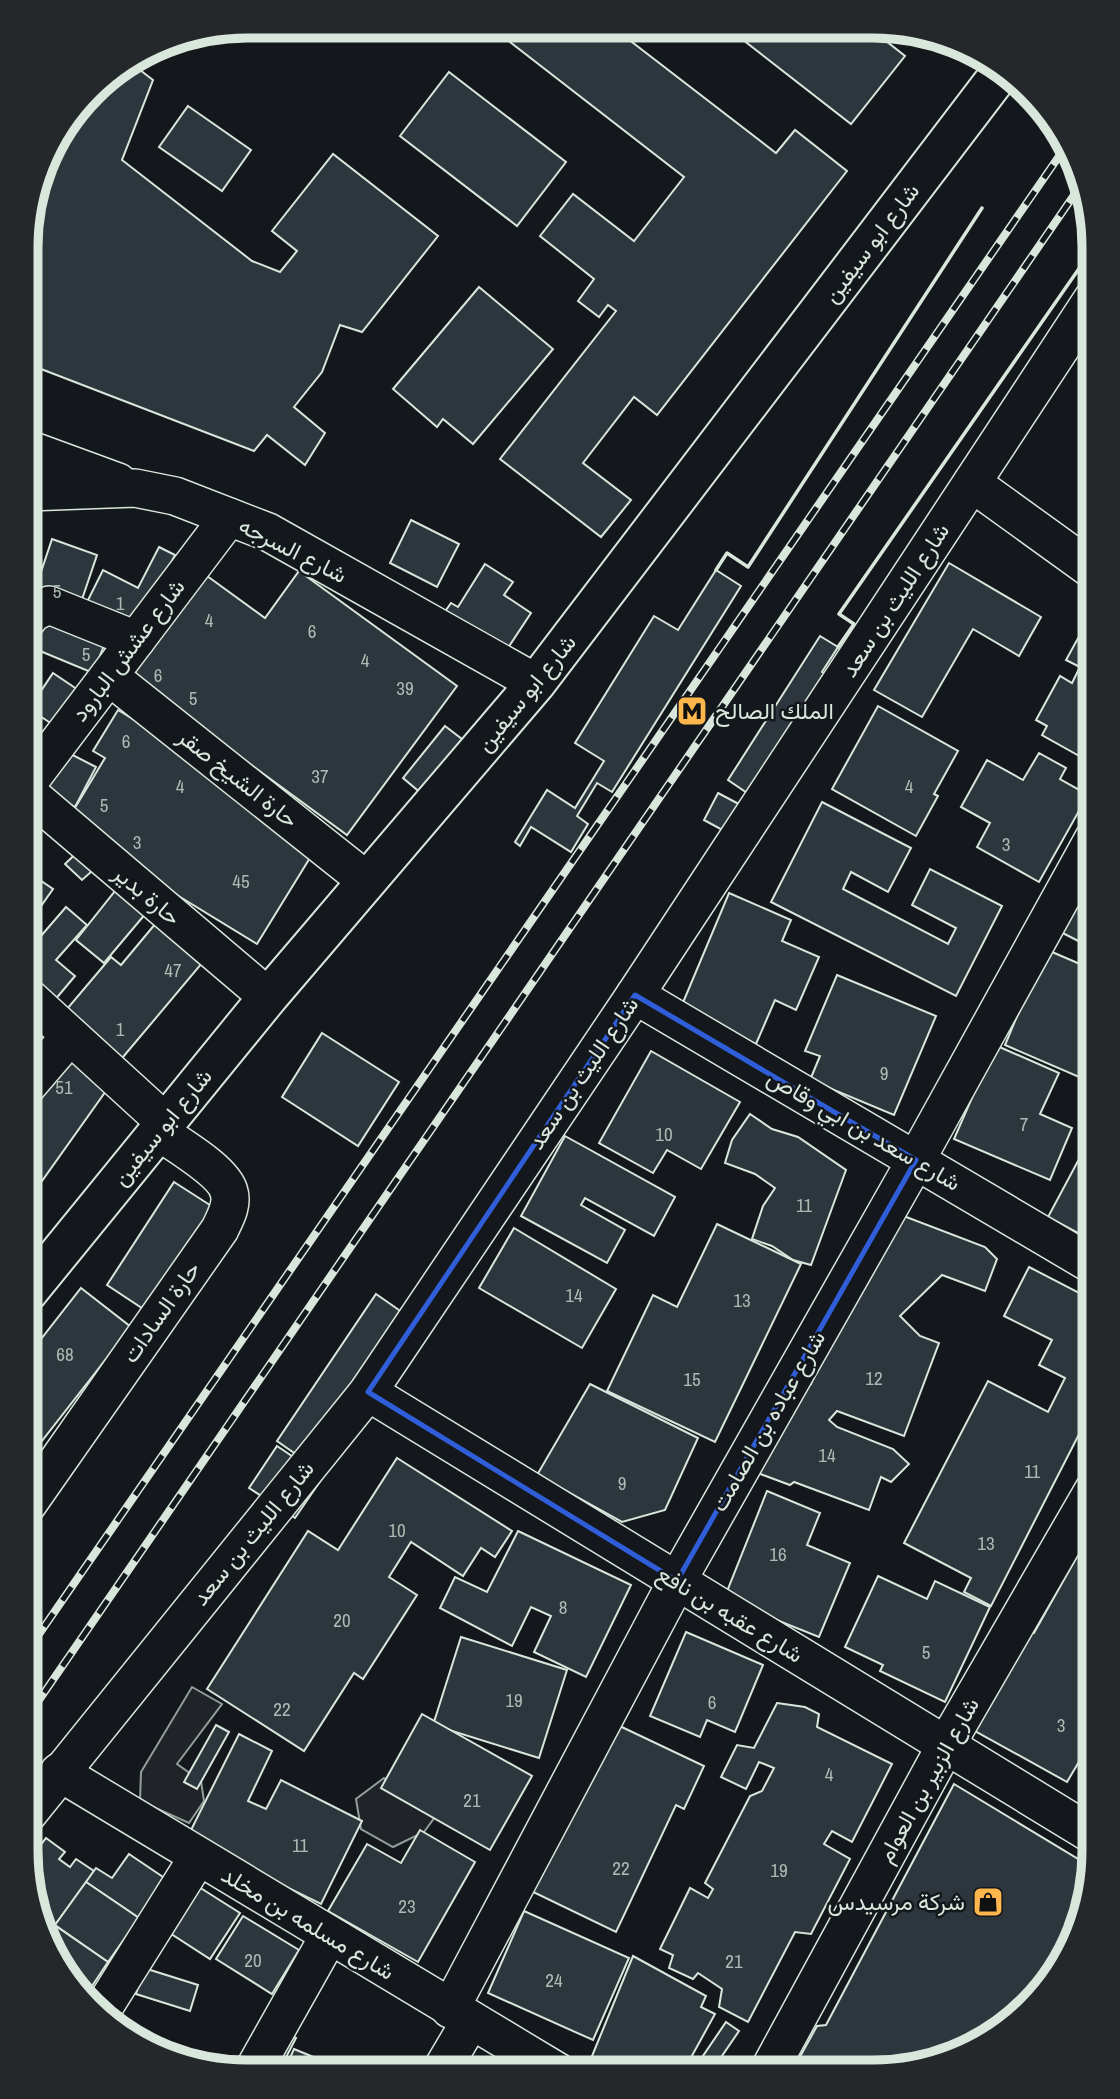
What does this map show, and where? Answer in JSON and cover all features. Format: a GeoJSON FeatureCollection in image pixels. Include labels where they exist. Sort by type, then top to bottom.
{"type":"FeatureCollection","features":[{"type":"Feature","properties":{"kind":"street","name":"شارع ابو سيفين"},"geometry":{"type":"LineString","coordinates":[[38,1279],[268,997],[536,683],[996,79]]}},
{"type":"Feature","properties":{"kind":"street","name":"شارع الليث بن سعد"},"geometry":{"type":"LineString","coordinates":[[38,1800],[368,1392],[635,995],[1082,315]]}},
{"type":"Feature","properties":{"kind":"street"},"geometry":{"type":"LineString","coordinates":[[38,453],[135,488]]}},
{"type":"Feature","properties":{"kind":"street"},"geometry":{"type":"LineString","coordinates":[[972,483],[1082,562]]}},
{"type":"Feature","properties":{"kind":"street","name":"شارع السرجه"},"geometry":{"type":"LineString","coordinates":[[38,492],[135,488],[175,496],[268,532],[536,683]]}},
{"type":"Feature","properties":{"kind":"street","name":"شارع عشش البارود"},"geometry":{"type":"LineString","coordinates":[[38,770],[229,517]]}},
{"type":"Feature","properties":{"kind":"street"},"geometry":{"type":"LineString","coordinates":[[38,609],[49,606],[136,639]]}},
{"type":"Feature","properties":{"kind":"street","name":"حارة الشيخ صقر"},"geometry":{"type":"LineString","coordinates":[[109,676],[367,881]]}},
{"type":"Feature","properties":{"kind":"street","name":"حارة بدير"},"geometry":{"type":"LineString","coordinates":[[38,801],[268,997]]}},
{"type":"Feature","properties":{"kind":"street","name":"شارع عباده بن الصامت"},"geometry":{"type":"LineString","coordinates":[[445,2060],[460,2014],[677,1581],[916,1160],[1082,860]]}},
{"type":"Feature","properties":{"kind":"street","name":"شارع سعد بن ابي وقاص"},"geometry":{"type":"LineString","coordinates":[[635,995],[1081,1258]]}},
{"type":"Feature","properties":{"kind":"street","name":"حارة السادات"},"geometry":{"type":"LineString","coordinates":[[38,1006],[162,1127],[219,1175],[229,1192],[228,1212],[220,1229],[38,1489]]}},
{"type":"Feature","properties":{"kind":"street"},"geometry":{"type":"LineString","coordinates":[[38,1073],[70,1035]]}},
{"type":"Feature","properties":{"kind":"street","name":"شارع عقبه بن نافع"},"geometry":{"type":"LineString","coordinates":[[368,1392],[1081,1828]]}},
{"type":"Feature","properties":{"kind":"street","name":"شارع الزبير بن العوام"},"geometry":{"type":"LineString","coordinates":[[775,2060],[946,1745],[1081,1511]]}},
{"type":"Feature","properties":{"kind":"street","name":"شارع مسلمه بن مخلد"},"geometry":{"type":"LineString","coordinates":[[59,1772],[538,2060]]}},
{"type":"Feature","properties":{"kind":"street"},"geometry":{"type":"LineString","coordinates":[[106,2005],[198,1857]]}},
{"type":"Feature","properties":{"kind":"street"},"geometry":{"type":"LineString","coordinates":[[259,2060],[329,1936]]}},
{"type":"Feature","properties":{"kind":"highlighted area"},"geometry":{"type":"Polygon","coordinates":[[[635,995],[916,1160],[677,1581],[368,1392],[635,995]]]}},
{"type":"Feature","properties":{"kind":"shaded area"},"geometry":{"type":"Polygon","coordinates":[[[192,1687],[222,1704],[177,1764],[201,1781],[204,1801],[189,1823],[140,1801],[141,1772],[192,1687]]]}},
{"type":"Feature","properties":{"kind":"shaded area"},"geometry":{"type":"Polygon","coordinates":[[[384,1778],[435,1817],[424,1832],[393,1847],[361,1829],[356,1799],[384,1778]]]}},
{"type":"Feature","properties":{"kind":"building"},"geometry":{"type":"Polygon","coordinates":[[[627,38],[776,153],[795,130],[847,171],[657,415],[634,397],[583,463],[631,500],[601,537],[500,459],[616,311],[608,305],[599,317],[578,301],[594,279],[540,236],[573,194],[634,241],[684,177],[505,39],[627,38]]]}},
{"type":"Feature","properties":{"kind":"building"},"geometry":{"type":"Polygon","coordinates":[[[741,38],[883,39],[905,56],[851,124],[741,38]]]}},
{"type":"Feature","properties":{"kind":"building"},"geometry":{"type":"Polygon","coordinates":[[[139,69],[153,80],[122,160],[252,261],[280,272],[297,251],[272,231],[333,154],[438,236],[362,332],[340,325],[322,372],[294,407],[325,433],[305,465],[267,435],[254,451],[38,368],[40,220],[54,167],[66,143],[90,110],[110,90],[139,69]]]}},
{"type":"Feature","properties":{"kind":"building"},"geometry":{"type":"Polygon","coordinates":[[[449,72],[566,162],[517,226],[400,136],[449,72]]]}},
{"type":"Feature","properties":{"kind":"building"},"geometry":{"type":"Polygon","coordinates":[[[188,106],[251,150],[222,191],[159,147],[188,106]]]}},
{"type":"Feature","properties":{"kind":"building"},"geometry":{"type":"Polygon","coordinates":[[[479,287],[553,349],[473,444],[443,419],[437,427],[393,389],[479,287]]]}},
{"type":"Feature","properties":{"kind":"building"},"geometry":{"type":"Polygon","coordinates":[[[411,520],[459,544],[437,587],[390,563],[411,520]]]}},
{"type":"Feature","properties":{"kind":"building"},"geometry":{"type":"Polygon","coordinates":[[[52,539],[97,555],[77,614],[38,601],[38,581],[52,539]]]}},
{"type":"Feature","properties":{"kind":"building"},"geometry":{"type":"Polygon","coordinates":[[[159,547],[175,555],[137,633],[85,606],[103,570],[138,588],[159,547]]]}},
{"type":"Feature","properties":{"kind":"building"},"geometry":{"type":"Polygon","coordinates":[[[949,563],[1041,617],[1019,656],[973,629],[922,717],[874,690],[949,563]]]}},
{"type":"Feature","properties":{"kind":"building"},"geometry":{"type":"Polygon","coordinates":[[[485,564],[513,582],[504,595],[531,613],[504,654],[439,620],[451,603],[458,607],[485,564]]]}},
{"type":"Feature","properties":{"kind":"building"},"geometry":{"type":"Polygon","coordinates":[[[716,570],[741,586],[612,792],[597,783],[577,816],[588,824],[571,852],[531,827],[520,846],[515,842],[547,790],[575,808],[604,761],[575,743],[654,616],[678,630],[716,570]]]}},
{"type":"Feature","properties":{"kind":"building"},"geometry":{"type":"Polygon","coordinates":[[[299,571],[457,686],[347,835],[117,667],[203,573],[265,618],[299,571]]]}},
{"type":"Feature","properties":{"kind":"building"},"geometry":{"type":"Polygon","coordinates":[[[38,609],[107,638],[93,673],[38,650],[38,609]]]}},
{"type":"Feature","properties":{"kind":"building"},"geometry":{"type":"Polygon","coordinates":[[[1082,631],[1081,757],[1042,735],[1047,726],[1036,720],[1060,676],[1072,683],[1080,667],[1066,660],[1082,631]]]}},
{"type":"Feature","properties":{"kind":"building"},"geometry":{"type":"Polygon","coordinates":[[[820,636],[838,647],[822,672],[836,680],[759,801],[728,780],[820,636]]]}},
{"type":"Feature","properties":{"kind":"building"},"geometry":{"type":"Polygon","coordinates":[[[53,673],[93,700],[69,735],[38,715],[38,696],[53,673]]]}},
{"type":"Feature","properties":{"kind":"building"},"geometry":{"type":"Polygon","coordinates":[[[878,706],[958,751],[934,794],[938,796],[916,836],[832,789],[878,706]]]}},
{"type":"Feature","properties":{"kind":"building"},"geometry":{"type":"Polygon","coordinates":[[[118,710],[324,835],[257,944],[64,826],[105,758],[93,751],[118,710]]]}},
{"type":"Feature","properties":{"kind":"building"},"geometry":{"type":"Polygon","coordinates":[[[445,726],[471,746],[428,799],[403,778],[445,726]]]}},
{"type":"Feature","properties":{"kind":"building"},"geometry":{"type":"Polygon","coordinates":[[[55,746],[96,767],[75,807],[38,789],[38,779],[55,746]]]}},
{"type":"Feature","properties":{"kind":"building"},"geometry":{"type":"Polygon","coordinates":[[[1039,753],[1066,768],[1060,779],[1082,791],[1082,806],[1039,882],[977,847],[990,823],[961,807],[987,760],[1023,780],[1039,753]]]}},
{"type":"Feature","properties":{"kind":"building"},"geometry":{"type":"Polygon","coordinates":[[[718,793],[752,811],[737,838],[704,820],[718,793]]]}},
{"type":"Feature","properties":{"kind":"building"},"geometry":{"type":"Polygon","coordinates":[[[822,802],[911,848],[888,892],[851,872],[843,889],[948,944],[956,928],[912,905],[930,869],[1002,906],[956,996],[771,902],[822,802]]]}},
{"type":"Feature","properties":{"kind":"building"},"geometry":{"type":"Polygon","coordinates":[[[84,846],[101,863],[82,880],[65,864],[84,846]]]}},
{"type":"Feature","properties":{"kind":"building"},"geometry":{"type":"Polygon","coordinates":[[[1082,857],[1082,943],[1047,925],[1082,857]]]}},
{"type":"Feature","properties":{"kind":"building"},"geometry":{"type":"Polygon","coordinates":[[[38,879],[53,889],[38,910],[38,879]]]}},
{"type":"Feature","properties":{"kind":"building"},"geometry":{"type":"Polygon","coordinates":[[[123,881],[152,906],[104,963],[76,940],[123,881]]]}},
{"type":"Feature","properties":{"kind":"building"},"geometry":{"type":"Polygon","coordinates":[[[729,893],[791,920],[782,941],[819,957],[796,1010],[775,1000],[756,1044],[679,1012],[729,893]]]}},
{"type":"Feature","properties":{"kind":"building"},"geometry":{"type":"Polygon","coordinates":[[[66,907],[87,925],[56,960],[75,976],[54,1001],[38,987],[38,939],[66,907]]]}},
{"type":"Feature","properties":{"kind":"building"},"geometry":{"type":"Polygon","coordinates":[[[161,917],[208,956],[118,1063],[61,1016],[111,957],[121,965],[161,917]]]}},
{"type":"Feature","properties":{"kind":"building"},"geometry":{"type":"Polygon","coordinates":[[[1045,949],[1082,965],[1081,1078],[1005,1045],[1045,949]]]}},
{"type":"Feature","properties":{"kind":"building"},"geometry":{"type":"Polygon","coordinates":[[[837,975],[936,1016],[894,1115],[810,1080],[820,1056],[805,1051],[837,975]]]}},
{"type":"Feature","properties":{"kind":"building"},"geometry":{"type":"Polygon","coordinates":[[[322,1033],[399,1082],[358,1146],[282,1097],[322,1033]]]}},
{"type":"Feature","properties":{"kind":"building"},"geometry":{"type":"Polygon","coordinates":[[[63,1035],[118,1074],[38,1187],[38,1052],[63,1035]]]}},
{"type":"Feature","properties":{"kind":"building"},"geometry":{"type":"Polygon","coordinates":[[[995,1045],[1059,1073],[1040,1114],[1072,1128],[1050,1180],[954,1139],[995,1045]]]}},
{"type":"Feature","properties":{"kind":"building"},"geometry":{"type":"Polygon","coordinates":[[[651,1051],[740,1102],[701,1169],[667,1150],[653,1173],[599,1143],[651,1051]]]}},
{"type":"Feature","properties":{"kind":"building"},"geometry":{"type":"Polygon","coordinates":[[[750,1114],[772,1129],[798,1137],[846,1170],[811,1265],[793,1260],[772,1246],[752,1239],[763,1206],[775,1188],[755,1174],[725,1163],[732,1140],[750,1114]]]}},
{"type":"Feature","properties":{"kind":"building"},"geometry":{"type":"Polygon","coordinates":[[[565,1136],[675,1197],[654,1236],[585,1198],[581,1205],[625,1230],[607,1263],[521,1216],[565,1136]]]}},
{"type":"Feature","properties":{"kind":"building"},"geometry":{"type":"Polygon","coordinates":[[[1079,1159],[1081,1160],[1081,1235],[1048,1217],[1079,1159]]]}},
{"type":"Feature","properties":{"kind":"building"},"geometry":{"type":"Polygon","coordinates":[[[174,1182],[213,1207],[160,1320],[107,1285],[174,1182]]]}},
{"type":"Feature","properties":{"kind":"building"},"geometry":{"type":"Polygon","coordinates":[[[888,1210],[985,1247],[997,1259],[985,1291],[942,1275],[900,1316],[920,1336],[939,1343],[904,1436],[837,1411],[829,1420],[837,1427],[893,1449],[909,1464],[891,1482],[881,1477],[869,1510],[794,1482],[790,1485],[739,1466],[776,1370],[811,1384],[833,1324],[888,1210]]]}},
{"type":"Feature","properties":{"kind":"building"},"geometry":{"type":"Polygon","coordinates":[[[717,1224],[801,1264],[715,1442],[607,1391],[653,1295],[677,1307],[717,1224]]]}},
{"type":"Feature","properties":{"kind":"building"},"geometry":{"type":"Polygon","coordinates":[[[514,1228],[616,1289],[582,1348],[479,1288],[514,1228]]]}},
{"type":"Feature","properties":{"kind":"building"},"geometry":{"type":"Polygon","coordinates":[[[1029,1267],[1081,1294],[1081,1430],[991,1606],[964,1592],[971,1578],[904,1543],[988,1381],[1048,1412],[1065,1378],[1039,1365],[1052,1340],[1004,1316],[1029,1267]]]}},
{"type":"Feature","properties":{"kind":"building"},"geometry":{"type":"Polygon","coordinates":[[[81,1288],[131,1327],[38,1446],[38,1343],[81,1288]]]}},
{"type":"Feature","properties":{"kind":"building"},"geometry":{"type":"Polygon","coordinates":[[[376,1294],[419,1324],[320,1471],[277,1441],[376,1294]]]}},
{"type":"Feature","properties":{"kind":"building"},"geometry":{"type":"Polygon","coordinates":[[[590,1384],[698,1438],[665,1510],[622,1522],[537,1475],[590,1384]]]}},
{"type":"Feature","properties":{"kind":"building"},"geometry":{"type":"Polygon","coordinates":[[[277,1446],[323,1477],[295,1518],[249,1488],[277,1446]]]}},
{"type":"Feature","properties":{"kind":"building"},"geometry":{"type":"Polygon","coordinates":[[[397,1458],[512,1531],[495,1557],[481,1548],[463,1576],[411,1542],[389,1577],[417,1595],[363,1679],[354,1673],[304,1751],[207,1689],[308,1531],[338,1550],[397,1458]]]}},
{"type":"Feature","properties":{"kind":"building"},"geometry":{"type":"Polygon","coordinates":[[[767,1491],[820,1513],[807,1545],[850,1563],[819,1637],[724,1599],[767,1491]]]}},
{"type":"Feature","properties":{"kind":"building"},"geometry":{"type":"Polygon","coordinates":[[[518,1531],[631,1585],[586,1677],[534,1652],[551,1616],[531,1607],[512,1646],[440,1608],[455,1577],[487,1592],[518,1531]]]}},
{"type":"Feature","properties":{"kind":"building"},"geometry":{"type":"Polygon","coordinates":[[[1081,1549],[1081,1758],[1067,1782],[966,1726],[1022,1627],[1034,1633],[1081,1549]]]}},
{"type":"Feature","properties":{"kind":"building"},"geometry":{"type":"Polygon","coordinates":[[[878,1576],[927,1599],[935,1581],[990,1607],[945,1702],[880,1671],[883,1665],[845,1647],[878,1576]]]}},
{"type":"Feature","properties":{"kind":"building"},"geometry":{"type":"Polygon","coordinates":[[[686,1632],[763,1665],[735,1732],[707,1720],[700,1737],[650,1716],[686,1632]]]}},
{"type":"Feature","properties":{"kind":"building"},"geometry":{"type":"Polygon","coordinates":[[[461,1637],[567,1670],[539,1758],[433,1725],[461,1637]]]}},
{"type":"Feature","properties":{"kind":"building"},"geometry":{"type":"Polygon","coordinates":[[[777,1703],[805,1707],[819,1714],[817,1727],[892,1764],[852,1842],[832,1831],[824,1844],[850,1859],[811,1934],[795,1932],[748,2022],[719,2007],[722,1989],[698,1973],[693,1979],[669,1968],[673,1955],[660,1949],[690,1888],[708,1898],[713,1889],[705,1883],[750,1796],[762,1791],[774,1768],[759,1762],[746,1789],[721,1777],[737,1745],[754,1748],[777,1703]]]}},
{"type":"Feature","properties":{"kind":"building"},"geometry":{"type":"Polygon","coordinates":[[[422,1714],[532,1776],[490,1850],[381,1788],[422,1714]]]}},
{"type":"Feature","properties":{"kind":"building"},"geometry":{"type":"Polygon","coordinates":[[[607,1720],[704,1766],[684,1809],[676,1805],[616,1932],[527,1889],[607,1720]]]}},
{"type":"Feature","properties":{"kind":"building"},"geometry":{"type":"Polygon","coordinates":[[[216,1725],[229,1732],[197,1789],[184,1782],[216,1725]]]}},
{"type":"Feature","properties":{"kind":"building"},"geometry":{"type":"Polygon","coordinates":[[[239,1734],[272,1751],[248,1801],[266,1809],[281,1780],[362,1821],[321,1904],[187,1838],[239,1734]]]}},
{"type":"Feature","properties":{"kind":"building","name":"شركة مرسيدس"},"geometry":{"type":"Polygon","coordinates":[[[954,1784],[1081,1861],[1074,1906],[1066,1932],[1054,1956],[1020,1999],[989,2025],[965,2039],[914,2056],[887,2060],[798,2060],[817,2026],[826,2025],[954,1784]]]}},
{"type":"Feature","properties":{"kind":"building"},"geometry":{"type":"Polygon","coordinates":[[[420,1830],[475,1862],[418,1962],[328,1911],[367,1844],[401,1863],[420,1830]]]}},
{"type":"Feature","properties":{"kind":"building"},"geometry":{"type":"Polygon","coordinates":[[[46,1838],[65,1852],[59,1859],[70,1867],[76,1859],[94,1871],[55,1925],[51,1923],[46,1906],[40,1879],[38,1849],[46,1838]]]}},
{"type":"Feature","properties":{"kind":"building"},"geometry":{"type":"Polygon","coordinates":[[[129,1854],[166,1879],[139,1918],[86,1882],[96,1868],[112,1878],[129,1854]]]}},
{"type":"Feature","properties":{"kind":"building"},"geometry":{"type":"Polygon","coordinates":[[[86,1882],[139,1918],[108,1962],[55,1925],[86,1882]]]}},
{"type":"Feature","properties":{"kind":"building"},"geometry":{"type":"Polygon","coordinates":[[[191,1882],[240,1913],[210,1959],[162,1928],[191,1882]]]}},
{"type":"Feature","properties":{"kind":"building"},"geometry":{"type":"Polygon","coordinates":[[[524,1911],[629,1958],[593,2040],[488,1993],[524,1911]]]}},
{"type":"Feature","properties":{"kind":"building"},"geometry":{"type":"Polygon","coordinates":[[[243,1916],[299,1950],[272,1994],[216,1959],[243,1916]]]}},
{"type":"Feature","properties":{"kind":"building"},"geometry":{"type":"Polygon","coordinates":[[[52,1923],[108,1962],[90,1989],[60,1944],[52,1923]]]}},
{"type":"Feature","properties":{"kind":"building"},"geometry":{"type":"Polygon","coordinates":[[[633,1956],[706,1996],[701,2007],[715,2014],[690,2060],[590,2060],[633,1956]]]}},
{"type":"Feature","properties":{"kind":"building"},"geometry":{"type":"Polygon","coordinates":[[[144,1968],[198,1985],[190,2011],[136,1994],[144,1968]]]}},
{"type":"Feature","properties":{"kind":"building"},"geometry":{"type":"Polygon","coordinates":[[[726,2022],[739,2031],[719,2060],[700,2060],[726,2022]]]}},
{"type":"Feature","properties":{"kind":"building"},"geometry":{"type":"Polygon","coordinates":[[[281,2030],[296,2038],[285,2060],[264,2060],[281,2030]]]}},
{"type":"Feature","properties":{"kind":"building"},"geometry":{"type":"Polygon","coordinates":[[[294,2049],[320,2060],[289,2060],[294,2049]]]}},
{"type":"Feature","properties":{"kind":"building"},"geometry":{"type":"Polygon","coordinates":[[[467,2055],[477,2060],[465,2060],[467,2055]]]}},
{"type":"Feature","properties":{"kind":"railway"},"geometry":{"type":"LineString","coordinates":[[38,1636],[1060,155]]}},
{"type":"Feature","properties":{"kind":"railway"},"geometry":{"type":"LineString","coordinates":[[38,1702],[1074,195]]}},
{"type":"Feature","properties":{"kind":"wall"},"geometry":{"type":"LineString","coordinates":[[716,570],[727,553],[748,567],[982,208]]}},
{"type":"Feature","properties":{"kind":"wall"},"geometry":{"type":"LineString","coordinates":[[838,647],[854,624],[839,614],[1082,264]]}},
{"type":"Feature","properties":{"kind":"place","name":"الملك الصالح"},"geometry":{"type":"Point","coordinates":[692,711]}},
{"type":"Feature","properties":{"kind":"place","name":"شركة مرسيدس"},"geometry":{"type":"Point","coordinates":[988,1902]}}]}
